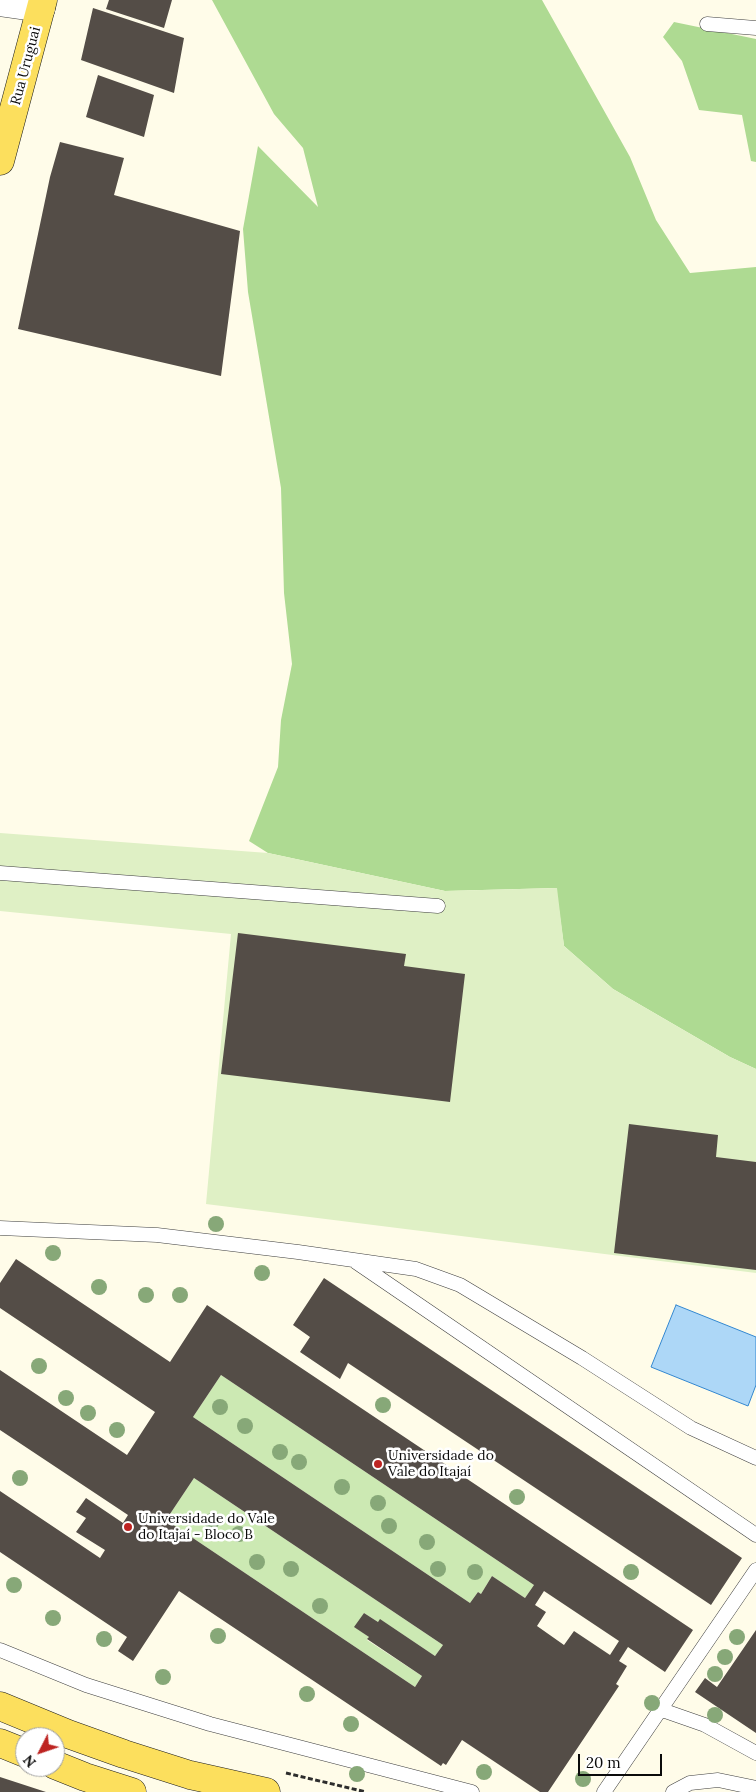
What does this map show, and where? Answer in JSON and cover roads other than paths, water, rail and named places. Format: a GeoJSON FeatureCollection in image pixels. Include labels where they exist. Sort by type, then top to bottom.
{"type":"FeatureCollection","features":[{"type":"Feature","properties":{"kind":"main road","name":"Rua Uruguai"},"geometry":{"type":"LineString","coordinates":[[0,161],[42,4]]}},
{"type":"Feature","properties":{"kind":"main road"},"geometry":{"type":"LineString","coordinates":[[0,1706],[68,1734],[124,1754],[190,1775],[266,1792]]}},
{"type":"Feature","properties":{"kind":"main road"},"geometry":{"type":"LineString","coordinates":[[0,1743],[15,1749]]}},
{"type":"Feature","properties":{"kind":"main road"},"geometry":{"type":"LineString","coordinates":[[65,1769],[132,1792]]}},
{"type":"Feature","properties":{"kind":"street"},"geometry":{"type":"LineString","coordinates":[[0,2],[42,4]]}},
{"type":"Feature","properties":{"kind":"lane"},"geometry":{"type":"LineString","coordinates":[[707,24],[756,28]]}},
{"type":"Feature","properties":{"kind":"lane"},"geometry":{"type":"LineString","coordinates":[[0,873],[438,906]]}},
{"type":"Feature","properties":{"kind":"lane"},"geometry":{"type":"LineString","coordinates":[[0,1228],[157,1235],[416,1269],[460,1285],[582,1358],[691,1428],[756,1458]]}},
{"type":"Feature","properties":{"kind":"lane"},"geometry":{"type":"LineString","coordinates":[[352,1260],[756,1535]]}},
{"type":"Feature","properties":{"kind":"lane"},"geometry":{"type":"LineString","coordinates":[[604,1792],[662,1710],[756,1570]]}},
{"type":"Feature","properties":{"kind":"lane"},"geometry":{"type":"LineString","coordinates":[[0,1650],[86,1685],[210,1724],[472,1792]]}},
{"type":"Feature","properties":{"kind":"lane"},"geometry":{"type":"LineString","coordinates":[[662,1710],[705,1725],[756,1753]]}},
{"type":"Feature","properties":{"kind":"lane"},"geometry":{"type":"LineString","coordinates":[[673,1792],[690,1782],[718,1780],[756,1788]]}},
{"type":"Feature","properties":{"kind":"water"},"geometry":{"type":"Polygon","coordinates":[[[676,1305],[756,1337],[756,1385],[748,1406],[651,1367],[676,1305]]]}},
{"type":"Feature","properties":{"kind":"place","name":"Universidade do Vale do Itajaí"},"geometry":{"type":"Point","coordinates":[378,1464]}},
{"type":"Feature","properties":{"kind":"place","name":"Universidade do Vale do Itajaí - Bloco B"},"geometry":{"type":"Point","coordinates":[128,1527]}}]}
